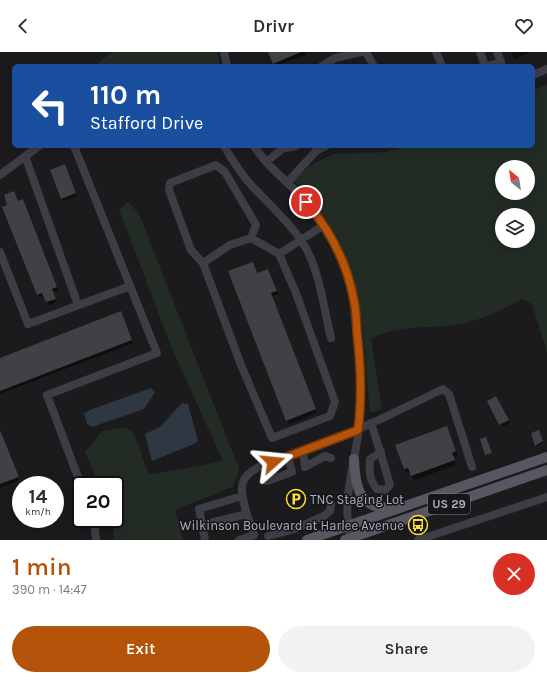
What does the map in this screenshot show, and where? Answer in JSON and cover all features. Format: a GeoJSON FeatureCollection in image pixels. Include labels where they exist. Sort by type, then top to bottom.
{"type":"FeatureCollection","features":[{"type":"Feature","properties":{"kind":"main road","name":"US 29"},"geometry":{"type":"LineString","coordinates":[[307,540],[547,457]]}},
{"type":"Feature","properties":{"kind":"main road"},"geometry":{"type":"LineString","coordinates":[[354,459],[357,488],[366,500],[382,507],[412,503]]}},
{"type":"Feature","properties":{"kind":"main road","name":"US 29"},"geometry":{"type":"LineString","coordinates":[[349,539],[547,470]]}},
{"type":"Feature","properties":{"kind":"street"},"geometry":{"type":"LineString","coordinates":[[224,52],[227,64]]}},
{"type":"Feature","properties":{"kind":"street"},"geometry":{"type":"LineString","coordinates":[[325,64],[335,58],[360,52]]}},
{"type":"Feature","properties":{"kind":"street"},"geometry":{"type":"LineString","coordinates":[[366,52],[373,64]]}},
{"type":"Feature","properties":{"kind":"street"},"geometry":{"type":"LineString","coordinates":[[436,52],[441,64]]}},
{"type":"Feature","properties":{"kind":"street"},"geometry":{"type":"LineString","coordinates":[[480,52],[486,64]]}},
{"type":"Feature","properties":{"kind":"street"},"geometry":{"type":"LineString","coordinates":[[494,64],[500,62],[497,52]]}},
{"type":"Feature","properties":{"kind":"street"},"geometry":{"type":"LineString","coordinates":[[535,74],[547,69]]}},
{"type":"Feature","properties":{"kind":"street"},"geometry":{"type":"LineString","coordinates":[[0,175],[36,148]]}},
{"type":"Feature","properties":{"kind":"street"},"geometry":{"type":"LineString","coordinates":[[75,148],[157,353],[47,395],[78,476]]}},
{"type":"Feature","properties":{"kind":"street"},"geometry":{"type":"LineString","coordinates":[[225,148],[234,163],[251,184],[300,240],[314,264],[330,338]]}},
{"type":"Feature","properties":{"kind":"street"},"geometry":{"type":"LineString","coordinates":[[256,148],[266,162],[312,209],[324,225],[346,269],[354,301],[362,392],[354,459],[348,488],[349,539]]}},
{"type":"Feature","properties":{"kind":"street"},"geometry":{"type":"LineString","coordinates":[[266,162],[285,148]]}},
{"type":"Feature","properties":{"kind":"street"},"geometry":{"type":"LineString","coordinates":[[287,183],[316,151],[322,148]]}},
{"type":"Feature","properties":{"kind":"street"},"geometry":{"type":"LineString","coordinates":[[25,156],[78,305]]}},
{"type":"Feature","properties":{"kind":"street"},"geometry":{"type":"LineString","coordinates":[[202,263],[230,245],[251,238],[279,254],[296,292],[335,402],[330,416],[272,438],[240,365],[202,263],[191,250],[169,190],[170,183],[216,165],[225,172],[256,225],[251,238]]}},
{"type":"Feature","properties":{"kind":"street"},"geometry":{"type":"LineString","coordinates":[[279,254],[324,225]]}},
{"type":"Feature","properties":{"kind":"street"},"geometry":{"type":"LineString","coordinates":[[0,252],[28,324],[130,286]]}},
{"type":"Feature","properties":{"kind":"street"},"geometry":{"type":"LineString","coordinates":[[239,540],[254,535],[242,496],[242,482],[249,474],[273,462],[358,430],[443,389],[449,394],[472,468]]}},
{"type":"Feature","properties":{"kind":"street"},"geometry":{"type":"LineString","coordinates":[[371,423],[381,452]]}},
{"type":"Feature","properties":{"kind":"street"},"geometry":{"type":"LineString","coordinates":[[303,451],[305,467],[325,456],[331,458]]}},
{"type":"Feature","properties":{"kind":"street"},"geometry":{"type":"LineString","coordinates":[[267,481],[292,472],[288,457]]}},
{"type":"Feature","properties":{"kind":"street"},"geometry":{"type":"LineString","coordinates":[[205,540],[199,509],[242,496]]}},
{"type":"Feature","properties":{"kind":"street"},"geometry":{"type":"LineString","coordinates":[[418,540],[547,497]]}},
{"type":"Feature","properties":{"kind":"street"},"geometry":{"type":"LineString","coordinates":[[268,536],[295,529],[324,516],[330,511],[331,504]]}},
{"type":"Feature","properties":{"kind":"street"},"geometry":{"type":"LineString","coordinates":[[202,526],[247,514]]}},
{"type":"Feature","properties":{"kind":"street"},"geometry":{"type":"LineString","coordinates":[[95,528],[96,540]]}},
{"type":"Feature","properties":{"kind":"shaded area"},"geometry":{"type":"Polygon","coordinates":[[[113,52],[217,52],[220,64],[97,64],[113,52]]]}},
{"type":"Feature","properties":{"kind":"shaded area"},"geometry":{"type":"Polygon","coordinates":[[[547,85],[547,353],[532,304],[522,299],[490,315],[457,325],[394,330],[371,339],[382,409],[370,413],[361,317],[356,288],[347,260],[335,233],[317,207],[294,181],[309,166],[333,154],[385,152],[401,148],[535,148],[535,89],[547,85]]]}},
{"type":"Feature","properties":{"kind":"shaded area"},"geometry":{"type":"Polygon","coordinates":[[[128,202],[139,214],[239,469],[233,487],[175,510],[183,540],[114,540],[113,528],[124,528],[124,476],[95,476],[85,452],[102,431],[124,427],[133,431],[149,475],[223,461],[170,344],[119,209],[128,202]]]}},
{"type":"Feature","properties":{"kind":"water"},"geometry":{"type":"Polygon","coordinates":[[[151,388],[155,392],[144,409],[92,427],[87,424],[84,414],[90,410],[151,388]]]}},
{"type":"Feature","properties":{"kind":"water"},"geometry":{"type":"Polygon","coordinates":[[[182,403],[188,404],[198,441],[152,461],[145,434],[160,427],[182,403]]]}},
{"type":"Feature","properties":{"kind":"building"},"geometry":{"type":"Polygon","coordinates":[[[268,52],[301,52],[273,64],[268,52]]]}},
{"type":"Feature","properties":{"kind":"building"},"geometry":{"type":"Polygon","coordinates":[[[65,164],[76,193],[61,199],[50,170],[65,164]]]}},
{"type":"Feature","properties":{"kind":"building"},"geometry":{"type":"Polygon","coordinates":[[[14,191],[18,201],[23,199],[57,287],[52,289],[56,299],[46,302],[42,293],[37,295],[2,207],[7,205],[4,195],[14,191]]]}},
{"type":"Feature","properties":{"kind":"building"},"geometry":{"type":"Polygon","coordinates":[[[253,262],[257,273],[268,269],[277,291],[271,293],[316,409],[286,421],[228,271],[253,262]]]}},
{"type":"Feature","properties":{"kind":"building"},"geometry":{"type":"Polygon","coordinates":[[[121,311],[132,340],[0,391],[0,358],[121,311]]]}},
{"type":"Feature","properties":{"kind":"building"},"geometry":{"type":"Polygon","coordinates":[[[496,396],[509,420],[499,425],[487,401],[496,396]]]}},
{"type":"Feature","properties":{"kind":"building"},"geometry":{"type":"Polygon","coordinates":[[[447,426],[456,451],[452,453],[455,460],[411,476],[408,468],[404,469],[395,445],[447,426]]]}},
{"type":"Feature","properties":{"kind":"building"},"geometry":{"type":"Polygon","coordinates":[[[0,430],[19,476],[12,476],[12,480],[0,484],[0,430]]]}},
{"type":"Feature","properties":{"kind":"building"},"geometry":{"type":"Polygon","coordinates":[[[539,430],[543,441],[535,446],[531,433],[539,430]]]}},
{"type":"Feature","properties":{"kind":"building"},"geometry":{"type":"Polygon","coordinates":[[[486,437],[492,453],[485,455],[480,439],[486,437]]]}},
{"type":"Feature","properties":{"kind":"place","name":"TNC Staging Lot"},"geometry":{"type":"Point","coordinates":[296,499]}},
{"type":"Feature","properties":{"kind":"place","name":"Wilkinson Boulevard at Harlee Avenue"},"geometry":{"type":"Point","coordinates":[418,525]}},
{"type":"Feature","properties":{"kind":"route"},"geometry":{"type":"LineString","coordinates":[[273,462],[358,430],[362,392],[357,319],[353,296],[346,269],[339,253],[331,237],[306,202]]}}]}
